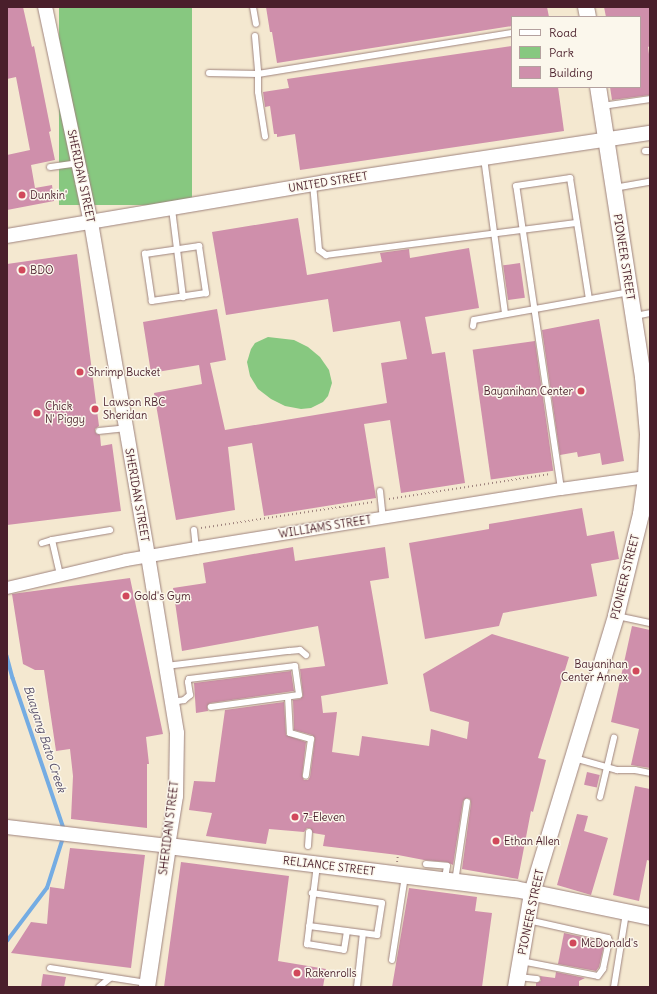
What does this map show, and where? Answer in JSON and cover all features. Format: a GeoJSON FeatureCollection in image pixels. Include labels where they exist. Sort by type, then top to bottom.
{"type":"FeatureCollection","features":[{"type":"Feature","properties":{"kind":"main road","name":"PIONEER STREET"},"geometry":{"type":"LineString","coordinates":[[517,982],[532,893],[646,515],[646,477],[649,434],[643,377],[605,140],[598,88]]}},
{"type":"Feature","properties":{"kind":"main road","name":"RELIANCE STREET"},"geometry":{"type":"LineString","coordinates":[[168,846],[450,881],[532,893],[650,917]]}},
{"type":"Feature","properties":{"kind":"main road","name":"SHERIDAN STREET"},"geometry":{"type":"LineString","coordinates":[[147,985],[168,846]]}},
{"type":"Feature","properties":{"kind":"street","name":"SHERIDAN STREET"},"geometry":{"type":"LineString","coordinates":[[45,7],[91,223],[148,556],[164,666],[177,733],[176,796],[168,846]]}},
{"type":"Feature","properties":{"kind":"street","name":"UNITED STREET"},"geometry":{"type":"LineString","coordinates":[[7,236],[91,223],[313,184],[650,133]]}},
{"type":"Feature","properties":{"kind":"street","name":"WILLIAMS STREET"},"geometry":{"type":"LineString","coordinates":[[7,588],[148,556],[561,489],[646,477]]}},
{"type":"Feature","properties":{"kind":"street","name":"RELIANCE STREET"},"geometry":{"type":"LineString","coordinates":[[7,827],[168,846]]}},
{"type":"Feature","properties":{"kind":"lane"},"geometry":{"type":"LineString","coordinates":[[253,7],[256,24]]}},
{"type":"Feature","properties":{"kind":"lane"},"geometry":{"type":"LineString","coordinates":[[209,73],[258,74],[511,33]]}},
{"type":"Feature","properties":{"kind":"lane"},"geometry":{"type":"LineString","coordinates":[[254,36],[258,74],[258,92],[265,136]]}},
{"type":"Feature","properties":{"kind":"lane"},"geometry":{"type":"LineString","coordinates":[[601,106],[650,99]]}},
{"type":"Feature","properties":{"kind":"lane"},"geometry":{"type":"LineString","coordinates":[[484,158],[505,314]]}},
{"type":"Feature","properties":{"kind":"lane"},"geometry":{"type":"LineString","coordinates":[[50,167],[78,163]]}},
{"type":"Feature","properties":{"kind":"lane"},"geometry":{"type":"LineString","coordinates":[[561,489],[536,309],[516,186],[570,178],[589,300]]}},
{"type":"Feature","properties":{"kind":"lane"},"geometry":{"type":"LineString","coordinates":[[613,188],[650,180]]}},
{"type":"Feature","properties":{"kind":"lane"},"geometry":{"type":"LineString","coordinates":[[313,184],[319,250],[326,255],[577,223]]}},
{"type":"Feature","properties":{"kind":"lane"},"geometry":{"type":"LineString","coordinates":[[172,209],[183,297]]}},
{"type":"Feature","properties":{"kind":"lane"},"geometry":{"type":"LineString","coordinates":[[200,247],[206,292],[153,302],[151,300],[145,254],[176,250],[200,247]]}},
{"type":"Feature","properties":{"kind":"lane"},"geometry":{"type":"LineString","coordinates":[[472,326],[474,320],[589,300],[630,291]]}},
{"type":"Feature","properties":{"kind":"lane"},"geometry":{"type":"LineString","coordinates":[[633,316],[650,313]]}},
{"type":"Feature","properties":{"kind":"lane"},"geometry":{"type":"LineString","coordinates":[[99,431],[126,428]]}},
{"type":"Feature","properties":{"kind":"lane"},"geometry":{"type":"LineString","coordinates":[[380,490],[383,518]]}},
{"type":"Feature","properties":{"kind":"lane"},"geometry":{"type":"LineString","coordinates":[[42,542],[110,530]]}},
{"type":"Feature","properties":{"kind":"lane"},"geometry":{"type":"LineString","coordinates":[[194,530],[196,548]]}},
{"type":"Feature","properties":{"kind":"lane"},"geometry":{"type":"LineString","coordinates":[[52,540],[60,576]]}},
{"type":"Feature","properties":{"kind":"lane"},"geometry":{"type":"LineString","coordinates":[[616,616],[650,623]]}},
{"type":"Feature","properties":{"kind":"lane"},"geometry":{"type":"LineString","coordinates":[[164,666],[289,650],[300,650],[306,655]]}},
{"type":"Feature","properties":{"kind":"lane"},"geometry":{"type":"LineString","coordinates":[[171,702],[180,702],[188,698],[190,695],[189,679],[295,666],[298,695],[211,707]]}},
{"type":"Feature","properties":{"kind":"lane"},"geometry":{"type":"LineString","coordinates":[[288,697],[290,733],[311,739],[306,776]]}},
{"type":"Feature","properties":{"kind":"lane"},"geometry":{"type":"LineString","coordinates":[[600,797],[614,738]]}},
{"type":"Feature","properties":{"kind":"lane"},"geometry":{"type":"LineString","coordinates":[[572,758],[606,768],[650,773]]}},
{"type":"Feature","properties":{"kind":"lane"},"geometry":{"type":"LineString","coordinates":[[450,881],[467,802]]}},
{"type":"Feature","properties":{"kind":"lane"},"geometry":{"type":"LineString","coordinates":[[308,843],[309,832]]}},
{"type":"Feature","properties":{"kind":"lane"},"geometry":{"type":"LineString","coordinates":[[317,864],[312,893],[307,944],[344,950],[347,931]]}},
{"type":"Feature","properties":{"kind":"lane"},"geometry":{"type":"LineString","coordinates":[[426,864],[447,866],[450,881]]}},
{"type":"Feature","properties":{"kind":"lane"},"geometry":{"type":"LineString","coordinates":[[392,960],[405,876]]}},
{"type":"Feature","properties":{"kind":"lane"},"geometry":{"type":"LineString","coordinates":[[309,926],[377,935],[382,902],[312,893]]}},
{"type":"Feature","properties":{"kind":"lane"},"geometry":{"type":"LineString","coordinates":[[614,987],[626,913]]}},
{"type":"Feature","properties":{"kind":"lane"},"geometry":{"type":"LineString","coordinates":[[521,961],[598,976],[603,969],[609,941],[608,938],[528,920]]}},
{"type":"Feature","properties":{"kind":"lane"},"geometry":{"type":"LineString","coordinates":[[358,987],[362,933]]}},
{"type":"Feature","properties":{"kind":"lane"},"geometry":{"type":"LineString","coordinates":[[50,968],[147,985]]}},
{"type":"Feature","properties":{"kind":"lane"},"geometry":{"type":"LineString","coordinates":[[99,987],[110,978]]}},
{"type":"Feature","properties":{"kind":"lane"},"geometry":{"type":"LineString","coordinates":[[517,982],[537,979]]}},
{"type":"Feature","properties":{"kind":"path"},"geometry":{"type":"LineString","coordinates":[[194,530],[559,472]]}},
{"type":"Feature","properties":{"kind":"path"},"geometry":{"type":"LineString","coordinates":[[397,862],[398,855]]}},
{"type":"Feature","properties":{"kind":"green space"},"geometry":{"type":"Polygon","coordinates":[[[59,7],[192,7],[192,205],[59,205],[59,7]]]}},
{"type":"Feature","properties":{"kind":"green space"},"geometry":{"type":"Polygon","coordinates":[[[268,337],[294,340],[308,347],[320,357],[329,370],[332,383],[328,396],[323,402],[311,408],[301,409],[285,406],[271,399],[258,389],[250,376],[247,362],[251,349],[255,343],[268,337]]]}},
{"type":"Feature","properties":{"kind":"building"},"geometry":{"type":"Polygon","coordinates":[[[7,7],[23,7],[32,47],[34,46],[51,131],[49,132],[55,160],[31,165],[35,188],[52,185],[54,201],[7,210],[7,155],[30,150],[16,77],[7,79],[7,7]]]}},
{"type":"Feature","properties":{"kind":"building"},"geometry":{"type":"Polygon","coordinates":[[[266,7],[547,7],[549,16],[511,16],[511,26],[277,63],[272,32],[270,32],[266,7]]]}},
{"type":"Feature","properties":{"kind":"building"},"geometry":{"type":"Polygon","coordinates":[[[604,7],[650,7],[650,46],[648,47],[650,61],[650,95],[612,100],[610,88],[641,88],[641,16],[606,16],[604,7]]]}},
{"type":"Feature","properties":{"kind":"building"},"geometry":{"type":"Polygon","coordinates":[[[511,46],[511,88],[558,88],[564,131],[300,170],[295,134],[277,137],[277,134],[274,134],[270,106],[265,107],[263,92],[289,88],[287,79],[511,46]]]}},
{"type":"Feature","properties":{"kind":"building"},"geometry":{"type":"Polygon","coordinates":[[[298,218],[307,275],[382,262],[380,253],[409,249],[410,258],[469,248],[479,308],[425,317],[432,354],[445,352],[465,483],[401,493],[390,420],[364,424],[376,498],[264,516],[252,443],[228,447],[235,510],[176,520],[154,393],[202,384],[199,365],[151,373],[143,322],[217,309],[226,360],[210,363],[225,430],[387,403],[381,363],[407,359],[400,321],[333,332],[328,299],[226,315],[212,232],[298,218]]]}},
{"type":"Feature","properties":{"kind":"building"},"geometry":{"type":"Polygon","coordinates":[[[77,254],[99,426],[95,429],[95,432],[100,435],[101,446],[112,444],[121,511],[7,525],[7,264],[77,254]]]}},
{"type":"Feature","properties":{"kind":"building"},"geometry":{"type":"Polygon","coordinates":[[[520,263],[525,298],[508,300],[503,265],[520,263]]]}},
{"type":"Feature","properties":{"kind":"building","name":"Bayanihan Center"},"geometry":{"type":"Polygon","coordinates":[[[599,319],[624,461],[602,465],[600,453],[578,457],[577,452],[560,455],[542,330],[599,319]]]}},
{"type":"Feature","properties":{"kind":"building"},"geometry":{"type":"Polygon","coordinates":[[[535,341],[553,471],[491,479],[473,350],[535,341]]]}},
{"type":"Feature","properties":{"kind":"building"},"geometry":{"type":"Polygon","coordinates":[[[582,508],[587,536],[614,531],[619,559],[591,564],[597,596],[503,613],[499,626],[425,639],[409,543],[489,529],[489,524],[582,508]]]}},
{"type":"Feature","properties":{"kind":"building"},"geometry":{"type":"Polygon","coordinates":[[[293,547],[295,561],[385,547],[389,578],[370,581],[388,684],[321,696],[323,713],[337,712],[332,752],[359,756],[362,736],[429,746],[431,729],[467,739],[469,722],[430,711],[423,674],[492,634],[569,657],[538,758],[546,760],[533,812],[531,811],[518,879],[462,869],[471,803],[470,799],[467,798],[463,801],[453,865],[447,862],[323,846],[325,835],[313,833],[310,828],[307,828],[304,832],[269,829],[266,844],[206,836],[212,813],[189,810],[194,781],[215,782],[225,710],[284,702],[286,735],[306,742],[302,776],[304,780],[308,780],[310,777],[315,738],[312,735],[294,730],[293,700],[300,699],[303,696],[300,669],[325,666],[318,626],[182,651],[173,588],[206,583],[203,563],[293,547]]]}},
{"type":"Feature","properties":{"kind":"building"},"geometry":{"type":"Polygon","coordinates":[[[130,578],[163,734],[146,737],[149,764],[147,764],[147,828],[71,819],[73,776],[70,749],[56,751],[44,670],[35,670],[23,664],[12,594],[130,578]]]}},
{"type":"Feature","properties":{"kind":"building","name":"Bayanihan Center Annex"},"geometry":{"type":"Polygon","coordinates":[[[632,626],[650,630],[650,768],[631,765],[639,729],[611,722],[632,626]]]}},
{"type":"Feature","properties":{"kind":"building"},"geometry":{"type":"Polygon","coordinates":[[[291,671],[294,691],[210,703],[207,706],[208,711],[196,713],[194,683],[291,671]]]}},
{"type":"Feature","properties":{"kind":"building"},"geometry":{"type":"Polygon","coordinates":[[[587,772],[600,775],[597,788],[584,785],[587,772]]]}},
{"type":"Feature","properties":{"kind":"building"},"geometry":{"type":"Polygon","coordinates":[[[635,786],[650,789],[650,861],[647,860],[639,901],[613,895],[635,786]]]}},
{"type":"Feature","properties":{"kind":"building"},"geometry":{"type":"Polygon","coordinates":[[[577,814],[588,816],[584,831],[608,838],[591,895],[557,885],[577,814]]]}},
{"type":"Feature","properties":{"kind":"building"},"geometry":{"type":"Polygon","coordinates":[[[70,848],[145,855],[131,968],[11,953],[31,922],[47,924],[50,887],[64,889],[70,848]]]}},
{"type":"Feature","properties":{"kind":"building"},"geometry":{"type":"Polygon","coordinates":[[[181,862],[289,876],[278,961],[326,969],[323,987],[164,987],[181,862]]]}},
{"type":"Feature","properties":{"kind":"building"},"geometry":{"type":"Polygon","coordinates":[[[409,888],[477,897],[475,911],[492,913],[482,987],[392,987],[409,888]]]}},
{"type":"Feature","properties":{"kind":"building"},"geometry":{"type":"Polygon","coordinates":[[[564,933],[601,941],[604,945],[599,967],[596,971],[558,964],[564,933]]]}},
{"type":"Feature","properties":{"kind":"building"},"geometry":{"type":"Polygon","coordinates":[[[556,972],[585,978],[579,981],[579,987],[536,987],[536,983],[541,981],[540,976],[555,978],[556,972]]]}},
{"type":"Feature","properties":{"kind":"building"},"geometry":{"type":"Polygon","coordinates":[[[43,974],[66,977],[64,987],[41,987],[43,974]]]}},
{"type":"Feature","properties":{"kind":"waterway","name":"Buayang Bato Creek"},"geometry":{"type":"LineString","coordinates":[[7,656],[64,829]]}},
{"type":"Feature","properties":{"kind":"waterway","name":"Buayang Bato Creek"},"geometry":{"type":"LineString","coordinates":[[7,941],[47,888],[62,841]]}},
{"type":"Feature","properties":{"kind":"place","name":"Dunkin'"},"geometry":{"type":"Point","coordinates":[22,195]}},
{"type":"Feature","properties":{"kind":"place","name":"BDO"},"geometry":{"type":"Point","coordinates":[22,270]}},
{"type":"Feature","properties":{"kind":"place","name":"Shrimp Bucket"},"geometry":{"type":"Point","coordinates":[80,372]}},
{"type":"Feature","properties":{"kind":"place","name":"Bayanihan Center"},"geometry":{"type":"Point","coordinates":[581,391]}},
{"type":"Feature","properties":{"kind":"place","name":"Lawson RBC Sheridan"},"geometry":{"type":"Point","coordinates":[95,409]}},
{"type":"Feature","properties":{"kind":"place","name":"Chick N' Piggy"},"geometry":{"type":"Point","coordinates":[37,413]}},
{"type":"Feature","properties":{"kind":"place","name":"Gold's Gym"},"geometry":{"type":"Point","coordinates":[126,596]}},
{"type":"Feature","properties":{"kind":"place","name":"Bayanihan Center Annex"},"geometry":{"type":"Point","coordinates":[636,671]}},
{"type":"Feature","properties":{"kind":"place","name":"7-Eleven"},"geometry":{"type":"Point","coordinates":[295,817]}},
{"type":"Feature","properties":{"kind":"place","name":"Ethan Allen"},"geometry":{"type":"Point","coordinates":[496,841]}},
{"type":"Feature","properties":{"kind":"place","name":"McDonald's"},"geometry":{"type":"Point","coordinates":[573,943]}},
{"type":"Feature","properties":{"kind":"place","name":"Rakenrolls"},"geometry":{"type":"Point","coordinates":[297,973]}}]}
